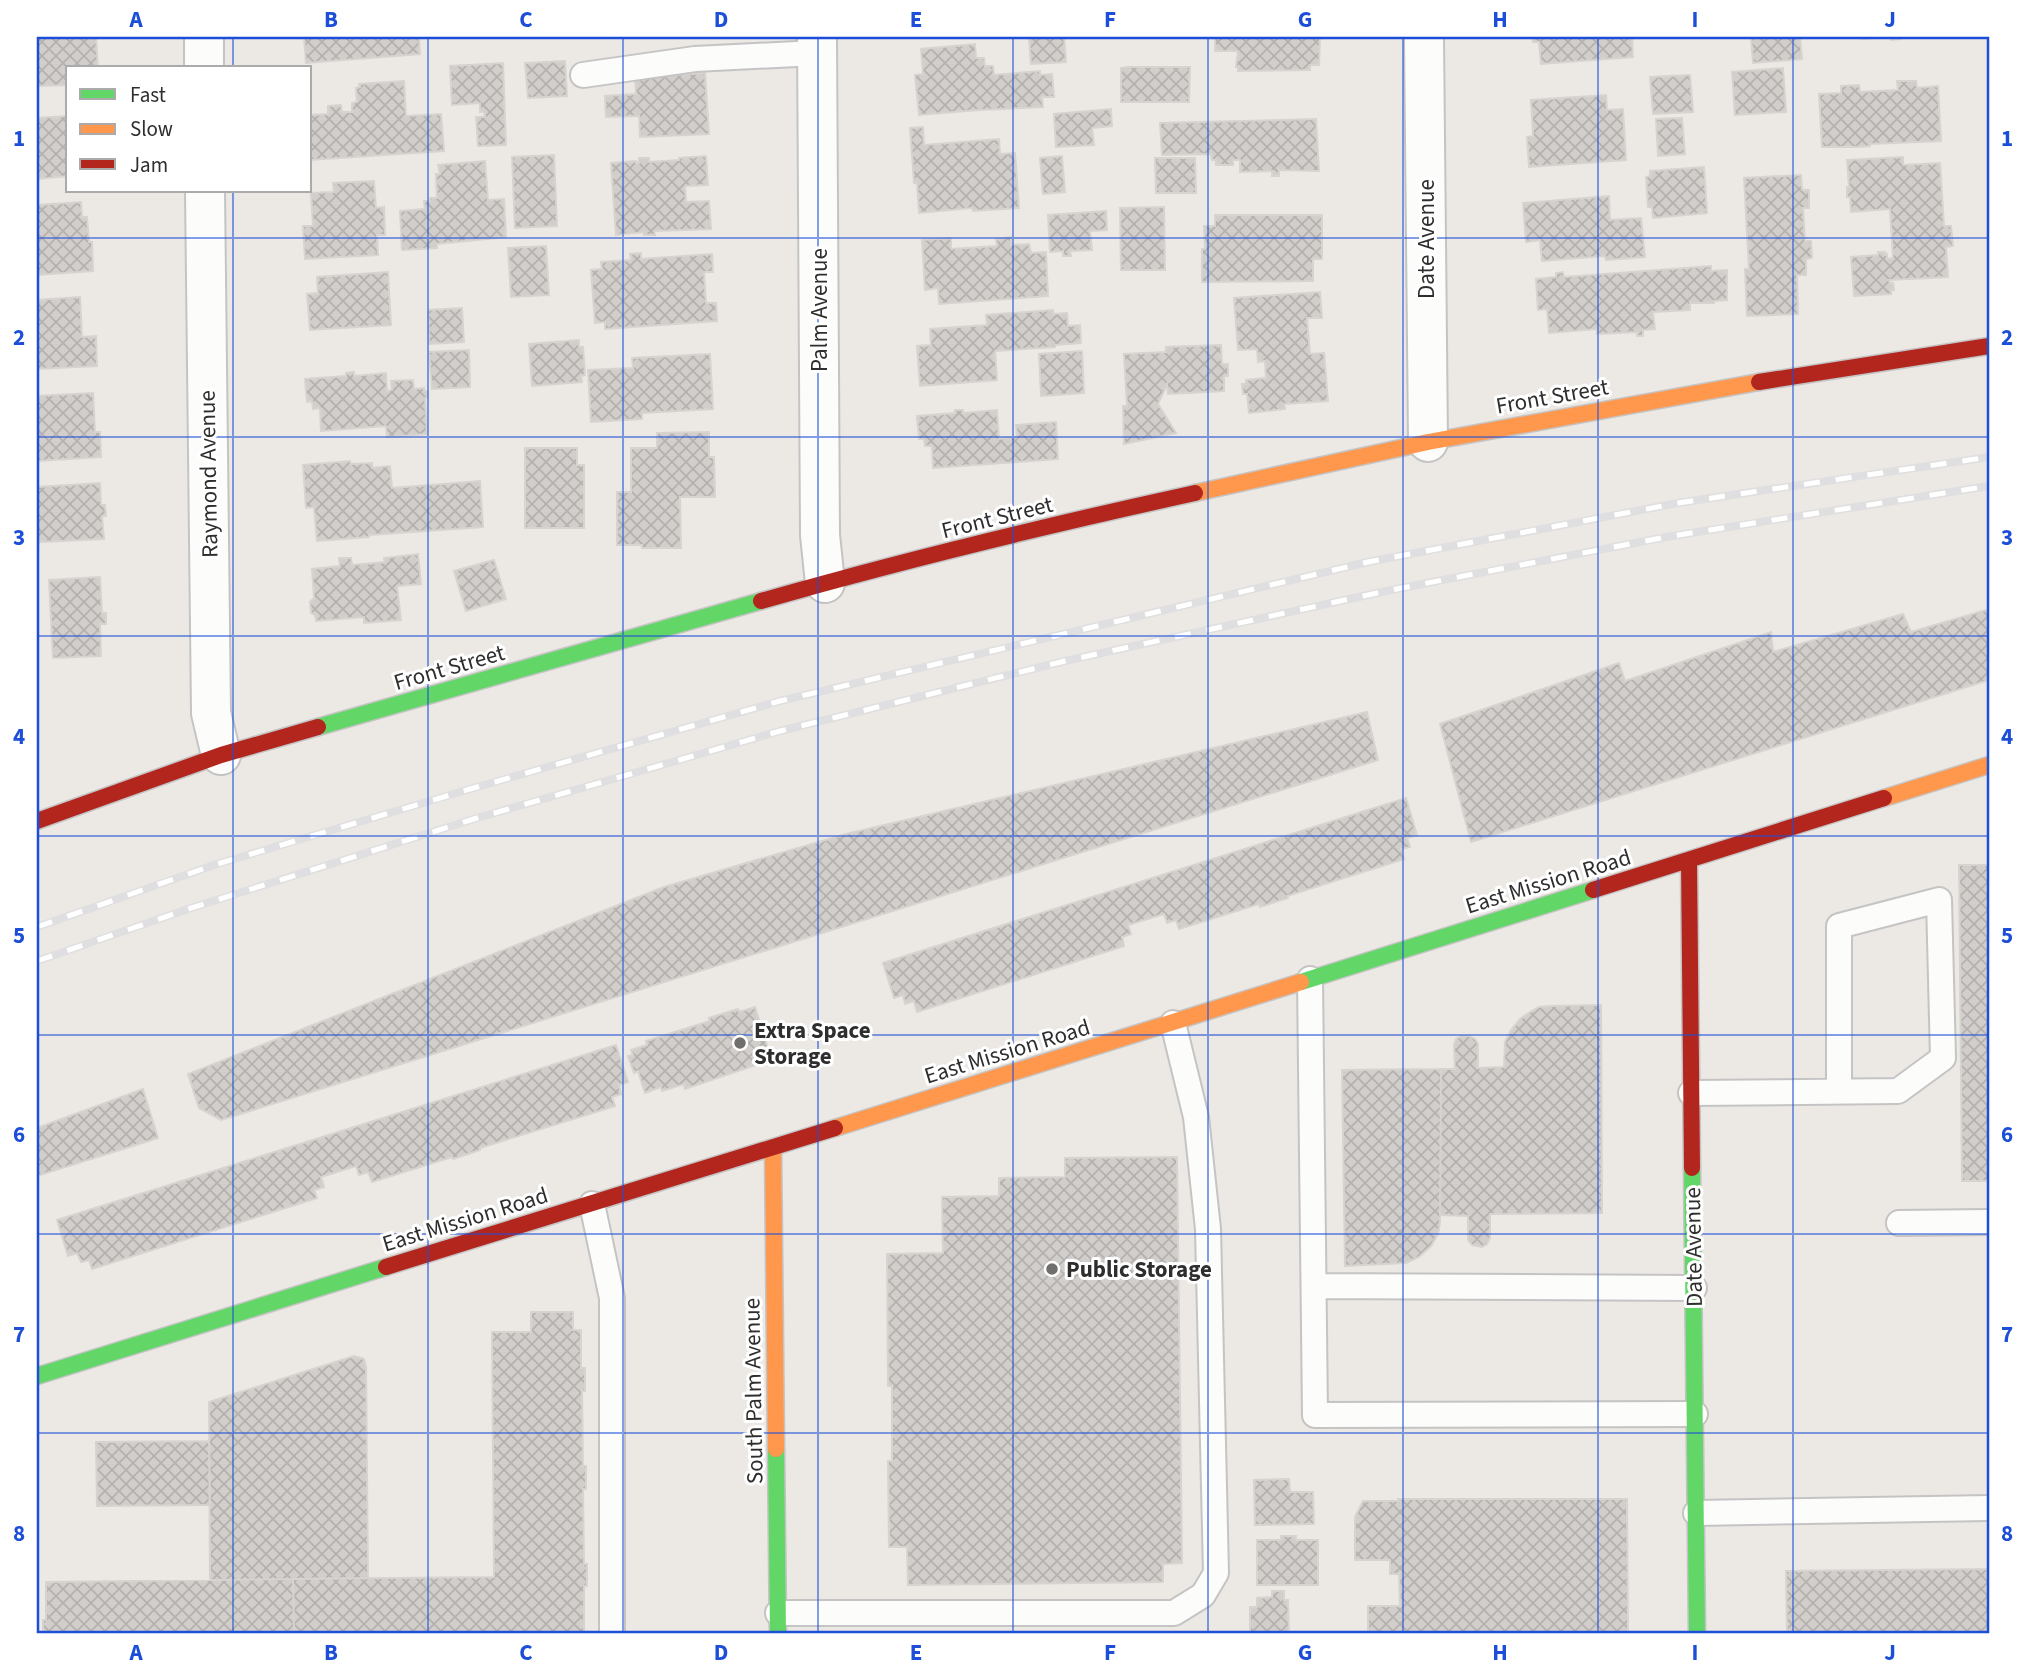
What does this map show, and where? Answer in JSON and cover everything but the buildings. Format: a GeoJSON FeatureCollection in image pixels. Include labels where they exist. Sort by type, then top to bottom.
{"type":"FeatureCollection","features":[{"type":"Feature","properties":{"kind":"street"},"geometry":{"type":"LineString","coordinates":[[204,37],[204,66]]}},
{"type":"Feature","properties":{"kind":"street","name":"Date Avenue"},"geometry":{"type":"LineString","coordinates":[[1424,37],[1428,442]]}},
{"type":"Feature","properties":{"kind":"street","name":"Palm Avenue"},"geometry":{"type":"LineString","coordinates":[[817,45],[820,535],[825,583]]}},
{"type":"Feature","properties":{"kind":"street","name":"Raymond Avenue"},"geometry":{"type":"LineString","coordinates":[[205,192],[211,713],[221,755]]}},
{"type":"Feature","properties":{"kind":"street","name":"Front Street"},"geometry":{"type":"LineString","coordinates":[[37,821],[221,755],[825,583],[1129,507],[1428,442],[1772,380],[1989,346]]}},
{"type":"Feature","properties":{"kind":"street","name":"East Mission Road"},"geometry":{"type":"LineString","coordinates":[[37,1376],[774,1148],[1989,765]]}},
{"type":"Feature","properties":{"kind":"street","name":"Date Avenue"},"geometry":{"type":"LineString","coordinates":[[1689,860],[1697,1634]]}},
{"type":"Feature","properties":{"kind":"street","name":"South Palm Avenue"},"geometry":{"type":"LineString","coordinates":[[774,1148],[778,1624]]}},
{"type":"Feature","properties":{"kind":"lane"},"geometry":{"type":"LineString","coordinates":[[583,75],[817,45]]}},
{"type":"Feature","properties":{"kind":"lane"},"geometry":{"type":"LineString","coordinates":[[1691,1093],[1898,1091],[1943,1058],[1939,900],[1839,926],[1839,1091]]}},
{"type":"Feature","properties":{"kind":"lane"},"geometry":{"type":"LineString","coordinates":[[1310,979],[1315,1415],[1695,1414]]}},
{"type":"Feature","properties":{"kind":"lane"},"geometry":{"type":"LineString","coordinates":[[778,1624],[903,1613],[1174,1613],[1203,1595],[1216,1573],[1208,1229],[1196,1117],[1173,1023]]}},
{"type":"Feature","properties":{"kind":"lane"},"geometry":{"type":"LineString","coordinates":[[592,1204],[612,1298],[612,1634]]}},
{"type":"Feature","properties":{"kind":"lane"},"geometry":{"type":"LineString","coordinates":[[1899,1223],[1989,1222]]}},
{"type":"Feature","properties":{"kind":"lane"},"geometry":{"type":"LineString","coordinates":[[1314,1286],[1694,1288]]}},
{"type":"Feature","properties":{"kind":"lane"},"geometry":{"type":"LineString","coordinates":[[1696,1513],[1989,1508]]}},
{"type":"Feature","properties":{"kind":"railway"},"geometry":{"type":"LineString","coordinates":[[37,927],[214,865],[780,701],[1368,562],[1678,503],[1989,457]]}},
{"type":"Feature","properties":{"kind":"railway"},"geometry":{"type":"LineString","coordinates":[[37,961],[188,909],[477,818],[780,731],[1065,661],[1386,591],[1666,537],[1989,486]]}},
{"type":"Feature","properties":{"kind":"traffic: fast"},"geometry":{"type":"LineString","coordinates":[[318,727],[761,601]]}},
{"type":"Feature","properties":{"kind":"traffic: fast"},"geometry":{"type":"LineString","coordinates":[[1301,982],[1593,890]]}},
{"type":"Feature","properties":{"kind":"traffic: fast"},"geometry":{"type":"LineString","coordinates":[[1692,1168],[1697,1634]]}},
{"type":"Feature","properties":{"kind":"traffic: fast"},"geometry":{"type":"LineString","coordinates":[[37,1376],[386,1267]]}},
{"type":"Feature","properties":{"kind":"traffic: fast"},"geometry":{"type":"LineString","coordinates":[[776,1449],[778,1634]]}},
{"type":"Feature","properties":{"kind":"traffic: slow"},"geometry":{"type":"LineString","coordinates":[[1195,493],[1428,442],[1759,382]]}},
{"type":"Feature","properties":{"kind":"traffic: slow"},"geometry":{"type":"LineString","coordinates":[[1884,798],[1989,765]]}},
{"type":"Feature","properties":{"kind":"traffic: slow"},"geometry":{"type":"LineString","coordinates":[[835,1128],[1301,982]]}},
{"type":"Feature","properties":{"kind":"traffic: slow"},"geometry":{"type":"LineString","coordinates":[[773,1148],[776,1449]]}},
{"type":"Feature","properties":{"kind":"traffic: jam"},"geometry":{"type":"LineString","coordinates":[[1759,382],[1989,346]]}},
{"type":"Feature","properties":{"kind":"traffic: jam"},"geometry":{"type":"LineString","coordinates":[[761,601],[977,544],[1195,493]]}},
{"type":"Feature","properties":{"kind":"traffic: jam"},"geometry":{"type":"LineString","coordinates":[[37,821],[221,755],[318,727]]}},
{"type":"Feature","properties":{"kind":"traffic: jam"},"geometry":{"type":"LineString","coordinates":[[1593,890],[1884,798]]}},
{"type":"Feature","properties":{"kind":"traffic: jam"},"geometry":{"type":"LineString","coordinates":[[1689,860],[1692,1168]]}},
{"type":"Feature","properties":{"kind":"traffic: jam"},"geometry":{"type":"LineString","coordinates":[[386,1267],[835,1128]]}},
{"type":"Feature","properties":{"kind":"place","name":"Extra Space Storage"},"geometry":{"type":"Point","coordinates":[740,1043]}},
{"type":"Feature","properties":{"kind":"place","name":"Public Storage"},"geometry":{"type":"Point","coordinates":[1052,1269]}}]}
